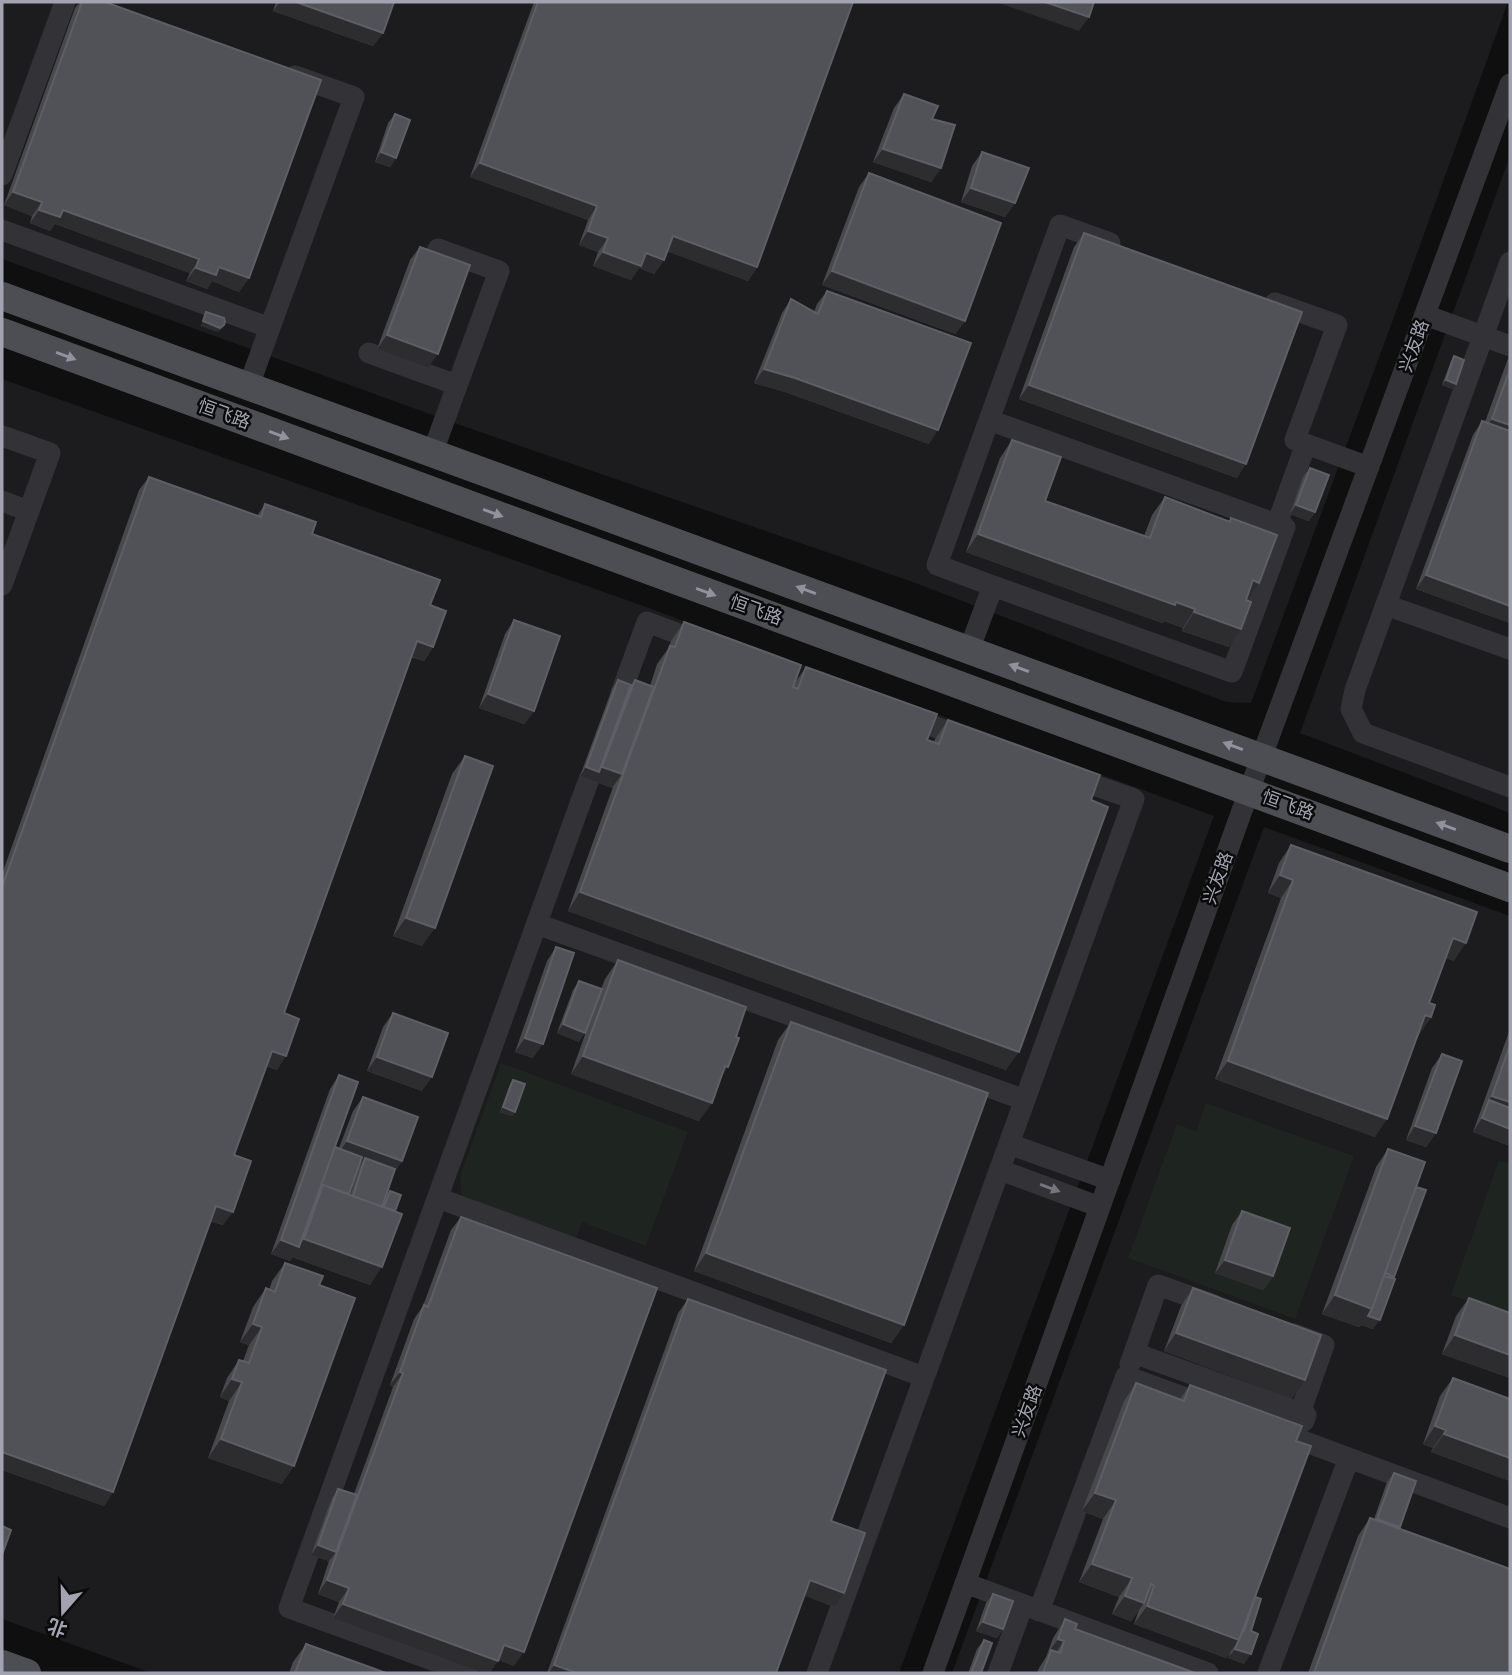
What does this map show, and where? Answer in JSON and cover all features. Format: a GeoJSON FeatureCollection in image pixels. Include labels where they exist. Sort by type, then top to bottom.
{"type":"FeatureCollection","features":[{"type":"Feature","properties":{"kind":"main road","name":"恒飞路"},"geometry":{"type":"LineString","coordinates":[[2,296],[1510,849]]}},
{"type":"Feature","properties":{"kind":"main road","name":"恒飞路"},"geometry":{"type":"LineString","coordinates":[[2,332],[1510,888]]}},
{"type":"Feature","properties":{"kind":"main road"},"geometry":{"type":"LineString","coordinates":[[2,1664],[27,1673]]}},
{"type":"Feature","properties":{"kind":"street"},"geometry":{"type":"LineString","coordinates":[[2,175],[65,2]]}},
{"type":"Feature","properties":{"kind":"street"},"geometry":{"type":"LineString","coordinates":[[248,388],[354,97],[275,69]]}},
{"type":"Feature","properties":{"kind":"street","name":"兴友路"},"geometry":{"type":"LineString","coordinates":[[933,1673],[1250,791],[1510,84]]}},
{"type":"Feature","properties":{"kind":"street"},"geometry":{"type":"LineString","coordinates":[[989,420],[1285,527],[1232,673],[937,565],[989,420],[1060,225],[1123,247]]}},
{"type":"Feature","properties":{"kind":"street"},"geometry":{"type":"LineString","coordinates":[[2,230],[270,328]]}},
{"type":"Feature","properties":{"kind":"street"},"geometry":{"type":"LineString","coordinates":[[432,454],[499,271],[438,249]]}},
{"type":"Feature","properties":{"kind":"street"},"geometry":{"type":"LineString","coordinates":[[1510,262],[1355,690],[1351,709],[1363,733],[1510,787]]}},
{"type":"Feature","properties":{"kind":"street"},"geometry":{"type":"LineString","coordinates":[[1261,298],[1337,325],[1295,440],[1369,467]]}},
{"type":"Feature","properties":{"kind":"street"},"geometry":{"type":"LineString","coordinates":[[1425,315],[1510,346]]}},
{"type":"Feature","properties":{"kind":"street"},"geometry":{"type":"LineString","coordinates":[[369,353],[457,385]]}},
{"type":"Feature","properties":{"kind":"street"},"geometry":{"type":"LineString","coordinates":[[2,436],[50,453],[2,586]]}},
{"type":"Feature","properties":{"kind":"street"},"geometry":{"type":"LineString","coordinates":[[1277,524],[1306,444]]}},
{"type":"Feature","properties":{"kind":"street"},"geometry":{"type":"LineString","coordinates":[[2,501],[29,511]]}},
{"type":"Feature","properties":{"kind":"street"},"geometry":{"type":"LineString","coordinates":[[969,650],[992,586]]}},
{"type":"Feature","properties":{"kind":"street"},"geometry":{"type":"LineString","coordinates":[[1386,605],[1510,649]]}},
{"type":"Feature","properties":{"kind":"street"},"geometry":{"type":"LineString","coordinates":[[621,692],[647,622],[723,650]]}},
{"type":"Feature","properties":{"kind":"street"},"geometry":{"type":"LineString","coordinates":[[890,711],[993,748]]}},
{"type":"Feature","properties":{"kind":"street"},"geometry":{"type":"LineString","coordinates":[[817,1673],[1134,799],[1044,767]]}},
{"type":"Feature","properties":{"kind":"street"},"geometry":{"type":"LineString","coordinates":[[468,1673],[289,1608],[589,779]]}},
{"type":"Feature","properties":{"kind":"street"},"geometry":{"type":"LineString","coordinates":[[537,924],[1025,1100]]}},
{"type":"Feature","properties":{"kind":"street"},"geometry":{"type":"LineString","coordinates":[[1009,1144],[1110,1180]]}},
{"type":"Feature","properties":{"kind":"street"},"geometry":{"type":"LineString","coordinates":[[1000,1170],[1100,1207]]}},
{"type":"Feature","properties":{"kind":"street"},"geometry":{"type":"LineString","coordinates":[[438,1198],[924,1377]]}},
{"type":"Feature","properties":{"kind":"street"},"geometry":{"type":"LineString","coordinates":[[998,1673],[1031,1608],[1126,1376],[1158,1285],[1235,1313]]}},
{"type":"Feature","properties":{"kind":"street"},"geometry":{"type":"LineString","coordinates":[[1273,1327],[1324,1345],[1300,1413]]}},
{"type":"Feature","properties":{"kind":"street"},"geometry":{"type":"LineString","coordinates":[[1134,1353],[1306,1415],[1297,1439]]}},
{"type":"Feature","properties":{"kind":"street"},"geometry":{"type":"LineString","coordinates":[[1126,1376],[1224,1412]]}},
{"type":"Feature","properties":{"kind":"street"},"geometry":{"type":"LineString","coordinates":[[1248,1421],[1510,1518]]}},
{"type":"Feature","properties":{"kind":"street"},"geometry":{"type":"LineString","coordinates":[[1268,1673],[1349,1458]]}},
{"type":"Feature","properties":{"kind":"street"},"geometry":{"type":"LineString","coordinates":[[965,1583],[1208,1673]]}},
{"type":"Feature","properties":{"kind":"shaded area"},"geometry":{"type":"Polygon","coordinates":[[[2,2],[1508,2],[1251,703],[1226,702],[910,581],[460,425],[2,259],[2,2]]]}},
{"type":"Feature","properties":{"kind":"shaded area"},"geometry":{"type":"Polygon","coordinates":[[[1510,156],[1510,813],[1300,733],[1510,156]]]}},
{"type":"Feature","properties":{"kind":"shaded area"},"geometry":{"type":"Polygon","coordinates":[[[2,379],[635,603],[1214,816],[899,1673],[151,1673],[2,1619],[2,379]]]}},
{"type":"Feature","properties":{"kind":"shaded area"},"geometry":{"type":"Polygon","coordinates":[[[1264,827],[1510,916],[1510,1673],[952,1673],[1264,827]]]}},
{"type":"Feature","properties":{"kind":"shaded area"},"geometry":{"type":"Polygon","coordinates":[[[501,1063],[688,1132],[646,1246],[582,1222],[576,1238],[462,1198],[460,1176],[501,1063]]]}},
{"type":"Feature","properties":{"kind":"shaded area"},"geometry":{"type":"Polygon","coordinates":[[[1206,1103],[1354,1156],[1295,1319],[1128,1258],[1177,1124],[1196,1131],[1206,1103]]]}},
{"type":"Feature","properties":{"kind":"shaded area"},"geometry":{"type":"Polygon","coordinates":[[[1499,1160],[1510,1164],[1510,1316],[1451,1295],[1499,1160]]]}},
{"type":"Feature","properties":{"kind":"building"},"geometry":{"type":"Polygon","coordinates":[[[82,2],[105,2],[321,80],[249,278],[219,267],[216,275],[196,268],[199,259],[63,210],[60,217],[39,210],[42,202],[13,192],[82,2]]]}},
{"type":"Feature","properties":{"kind":"building"},"geometry":{"type":"Polygon","coordinates":[[[296,2],[394,2],[383,33],[296,2]]]}},
{"type":"Feature","properties":{"kind":"building"},"geometry":{"type":"Polygon","coordinates":[[[538,2],[853,2],[757,267],[673,236],[664,260],[646,253],[641,266],[603,252],[608,238],[588,231],[597,206],[480,163],[538,2]]]}},
{"type":"Feature","properties":{"kind":"building"},"geometry":{"type":"Polygon","coordinates":[[[1045,2],[1094,2],[1089,17],[1045,2]]]}},
{"type":"Feature","properties":{"kind":"building"},"geometry":{"type":"Polygon","coordinates":[[[904,94],[938,106],[932,119],[955,125],[941,168],[883,149],[904,94]]]}},
{"type":"Feature","properties":{"kind":"building"},"geometry":{"type":"Polygon","coordinates":[[[395,114],[410,120],[396,158],[381,152],[395,114]]]}},
{"type":"Feature","properties":{"kind":"building"},"geometry":{"type":"Polygon","coordinates":[[[982,152],[1029,168],[1015,203],[971,188],[982,152]]]}},
{"type":"Feature","properties":{"kind":"building"},"geometry":{"type":"Polygon","coordinates":[[[869,173],[1001,223],[965,321],[832,271],[869,173]]]}},
{"type":"Feature","properties":{"kind":"building"},"geometry":{"type":"Polygon","coordinates":[[[1084,233],[1302,312],[1246,464],[1029,385],[1084,233]]]}},
{"type":"Feature","properties":{"kind":"building"},"geometry":{"type":"Polygon","coordinates":[[[420,247],[470,265],[438,354],[387,335],[420,247]]]}},
{"type":"Feature","properties":{"kind":"building"},"geometry":{"type":"Polygon","coordinates":[[[827,291],[971,343],[938,430],[764,369],[791,299],[818,314],[827,291]]]}},
{"type":"Feature","properties":{"kind":"building"},"geometry":{"type":"Polygon","coordinates":[[[206,312],[224,318],[224,325],[220,328],[203,321],[206,312]]]}},
{"type":"Feature","properties":{"kind":"building"},"geometry":{"type":"Polygon","coordinates":[[[1454,356],[1464,360],[1456,384],[1446,380],[1454,356]]]}},
{"type":"Feature","properties":{"kind":"building"},"geometry":{"type":"Polygon","coordinates":[[[1510,369],[1510,425],[1492,419],[1510,369]]]}},
{"type":"Feature","properties":{"kind":"building"},"geometry":{"type":"Polygon","coordinates":[[[1482,421],[1510,431],[1510,606],[1426,575],[1482,421]]]}},
{"type":"Feature","properties":{"kind":"building"},"geometry":{"type":"Polygon","coordinates":[[[1012,440],[1061,457],[1045,501],[1150,538],[1165,497],[1230,522],[1231,518],[1277,535],[1259,583],[1253,580],[1246,600],[1251,602],[1241,629],[1194,612],[1195,609],[1176,602],[1175,605],[978,534],[1012,440]]]}},
{"type":"Feature","properties":{"kind":"building"},"geometry":{"type":"Polygon","coordinates":[[[1310,468],[1329,475],[1315,512],[1296,505],[1310,468]]]}},
{"type":"Feature","properties":{"kind":"building"},"geometry":{"type":"Polygon","coordinates":[[[149,477],[261,517],[265,504],[316,522],[312,534],[440,580],[430,605],[446,611],[433,647],[417,641],[284,1013],[299,1019],[286,1056],[272,1051],[234,1155],[251,1161],[233,1212],[216,1206],[113,1492],[2,1452],[2,887],[149,477]]]}},
{"type":"Feature","properties":{"kind":"building"},"geometry":{"type":"Polygon","coordinates":[[[514,620],[560,636],[534,711],[488,694],[514,620]]]}},
{"type":"Feature","properties":{"kind":"building"},"geometry":{"type":"Polygon","coordinates":[[[684,622],[801,665],[793,687],[798,689],[806,667],[937,714],[927,740],[939,744],[948,720],[1100,775],[1091,800],[1108,807],[1019,1052],[580,892],[670,646],[675,647],[684,622]]]}},
{"type":"Feature","properties":{"kind":"building"},"geometry":{"type":"Polygon","coordinates":[[[618,680],[631,685],[599,772],[586,767],[618,680]]]}},
{"type":"Feature","properties":{"kind":"building"},"geometry":{"type":"Polygon","coordinates":[[[635,680],[654,687],[622,774],[602,767],[635,680]]]}},
{"type":"Feature","properties":{"kind":"building"},"geometry":{"type":"Polygon","coordinates":[[[465,756],[493,766],[435,928],[406,918],[465,756]]]}},
{"type":"Feature","properties":{"kind":"building"},"geometry":{"type":"Polygon","coordinates":[[[1291,845],[1477,912],[1466,943],[1453,938],[1429,1003],[1435,1005],[1431,1017],[1425,1015],[1387,1119],[1228,1061],[1293,880],[1280,875],[1291,845]]]}},
{"type":"Feature","properties":{"kind":"building"},"geometry":{"type":"Polygon","coordinates":[[[556,947],[574,953],[543,1044],[525,1038],[556,947]]]}},
{"type":"Feature","properties":{"kind":"building"},"geometry":{"type":"Polygon","coordinates":[[[618,960],[746,1007],[736,1037],[739,1038],[728,1067],[725,1066],[712,1103],[583,1056],[618,960]]]}},
{"type":"Feature","properties":{"kind":"building"},"geometry":{"type":"Polygon","coordinates":[[[579,981],[602,989],[585,1033],[563,1024],[579,981]]]}},
{"type":"Feature","properties":{"kind":"building"},"geometry":{"type":"Polygon","coordinates":[[[393,1013],[448,1033],[432,1077],[377,1057],[393,1013]]]}},
{"type":"Feature","properties":{"kind":"building"},"geometry":{"type":"Polygon","coordinates":[[[791,1022],[988,1093],[904,1325],[706,1253],[791,1022]]]}},
{"type":"Feature","properties":{"kind":"building"},"geometry":{"type":"Polygon","coordinates":[[[1510,1045],[1510,1102],[1492,1096],[1510,1045]]]}},
{"type":"Feature","properties":{"kind":"building"},"geometry":{"type":"Polygon","coordinates":[[[1442,1054],[1462,1061],[1436,1133],[1415,1126],[1442,1054]]]}},
{"type":"Feature","properties":{"kind":"building"},"geometry":{"type":"Polygon","coordinates":[[[339,1075],[358,1082],[299,1247],[281,1240],[339,1075]]]}},
{"type":"Feature","properties":{"kind":"building"},"geometry":{"type":"Polygon","coordinates":[[[513,1080],[525,1084],[515,1112],[503,1107],[513,1080]]]}},
{"type":"Feature","properties":{"kind":"building"},"geometry":{"type":"Polygon","coordinates":[[[363,1097],[418,1117],[402,1161],[347,1141],[363,1097]]]}},
{"type":"Feature","properties":{"kind":"building"},"geometry":{"type":"Polygon","coordinates":[[[1489,1100],[1510,1108],[1510,1129],[1482,1118],[1489,1100]]]}},
{"type":"Feature","properties":{"kind":"building"},"geometry":{"type":"Polygon","coordinates":[[[335,1147],[362,1157],[349,1194],[323,1185],[320,1189],[335,1147]]]}},
{"type":"Feature","properties":{"kind":"building"},"geometry":{"type":"Polygon","coordinates":[[[1388,1149],[1425,1162],[1372,1309],[1335,1295],[1388,1149]]]}},
{"type":"Feature","properties":{"kind":"building"},"geometry":{"type":"Polygon","coordinates":[[[365,1158],[395,1169],[382,1207],[353,1196],[365,1158]]]}},
{"type":"Feature","properties":{"kind":"building"},"geometry":{"type":"Polygon","coordinates":[[[323,1185],[402,1214],[382,1267],[304,1239],[323,1185]]]}},
{"type":"Feature","properties":{"kind":"building"},"geometry":{"type":"Polygon","coordinates":[[[1416,1187],[1426,1190],[1394,1277],[1385,1273],[1416,1187]]]}},
{"type":"Feature","properties":{"kind":"building"},"geometry":{"type":"Polygon","coordinates":[[[390,1191],[401,1195],[395,1211],[384,1207],[390,1191]]]}},
{"type":"Feature","properties":{"kind":"building"},"geometry":{"type":"Polygon","coordinates":[[[1242,1211],[1290,1228],[1273,1276],[1225,1260],[1242,1211]]]}},
{"type":"Feature","properties":{"kind":"building"},"geometry":{"type":"Polygon","coordinates":[[[461,1217],[657,1288],[524,1652],[504,1645],[498,1661],[343,1604],[349,1588],[327,1580],[403,1373],[400,1372],[424,1305],[428,1307],[461,1217]]]}},
{"type":"Feature","properties":{"kind":"building"},"geometry":{"type":"Polygon","coordinates":[[[285,1263],[323,1276],[319,1285],[355,1298],[294,1466],[221,1439],[242,1382],[232,1379],[239,1360],[249,1363],[262,1327],[253,1324],[266,1288],[275,1292],[285,1263]]]}},
{"type":"Feature","properties":{"kind":"building"},"geometry":{"type":"Polygon","coordinates":[[[1384,1276],[1395,1279],[1380,1320],[1368,1316],[1384,1276]]]}},
{"type":"Feature","properties":{"kind":"building"},"geometry":{"type":"Polygon","coordinates":[[[1193,1288],[1321,1335],[1305,1380],[1176,1333],[1193,1288]]]}},
{"type":"Feature","properties":{"kind":"building"},"geometry":{"type":"Polygon","coordinates":[[[1469,1298],[1510,1313],[1510,1355],[1455,1335],[1469,1298]]]}},
{"type":"Feature","properties":{"kind":"building"},"geometry":{"type":"Polygon","coordinates":[[[688,1299],[886,1370],[831,1521],[865,1533],[844,1593],[810,1580],[776,1673],[577,1673],[554,1665],[688,1299]]]}},
{"type":"Feature","properties":{"kind":"building"},"geometry":{"type":"Polygon","coordinates":[[[1453,1378],[1510,1399],[1510,1458],[1444,1434],[1446,1430],[1435,1426],[1453,1378]]]}},
{"type":"Feature","properties":{"kind":"building"},"geometry":{"type":"Polygon","coordinates":[[[1136,1383],[1184,1401],[1190,1385],[1302,1426],[1296,1441],[1311,1446],[1239,1640],[1147,1606],[1154,1586],[1151,1584],[1144,1603],[1125,1596],[1132,1578],[1092,1564],[1116,1500],[1095,1493],[1136,1383]]]}},
{"type":"Feature","properties":{"kind":"building"},"geometry":{"type":"Polygon","coordinates":[[[1394,1473],[1416,1481],[1400,1527],[1377,1519],[1394,1473]]]}},
{"type":"Feature","properties":{"kind":"building"},"geometry":{"type":"Polygon","coordinates":[[[338,1489],[357,1495],[336,1552],[318,1545],[338,1489]]]}},
{"type":"Feature","properties":{"kind":"building"},"geometry":{"type":"Polygon","coordinates":[[[1370,1518],[1510,1569],[1510,1673],[1314,1673],[1370,1518]]]}},
{"type":"Feature","properties":{"kind":"building"},"geometry":{"type":"Polygon","coordinates":[[[2,1526],[11,1530],[2,1555],[2,1526]]]}},
{"type":"Feature","properties":{"kind":"building"},"geometry":{"type":"Polygon","coordinates":[[[993,1594],[1013,1601],[1003,1629],[983,1622],[993,1594]]]}},
{"type":"Feature","properties":{"kind":"building"},"geometry":{"type":"Polygon","coordinates":[[[1255,1597],[1261,1599],[1251,1631],[1258,1634],[1251,1654],[1235,1649],[1255,1597]]]}},
{"type":"Feature","properties":{"kind":"building"},"geometry":{"type":"Polygon","coordinates":[[[1065,1619],[1077,1624],[1075,1629],[1195,1673],[1043,1673],[1051,1650],[1060,1653],[1064,1641],[1058,1639],[1065,1619]]]}},
{"type":"Feature","properties":{"kind":"building"},"geometry":{"type":"Polygon","coordinates":[[[984,1640],[992,1643],[981,1673],[971,1673],[984,1640]]]}},
{"type":"Feature","properties":{"kind":"building"},"geometry":{"type":"Polygon","coordinates":[[[306,1644],[386,1673],[295,1673],[306,1644]]]}}]}
